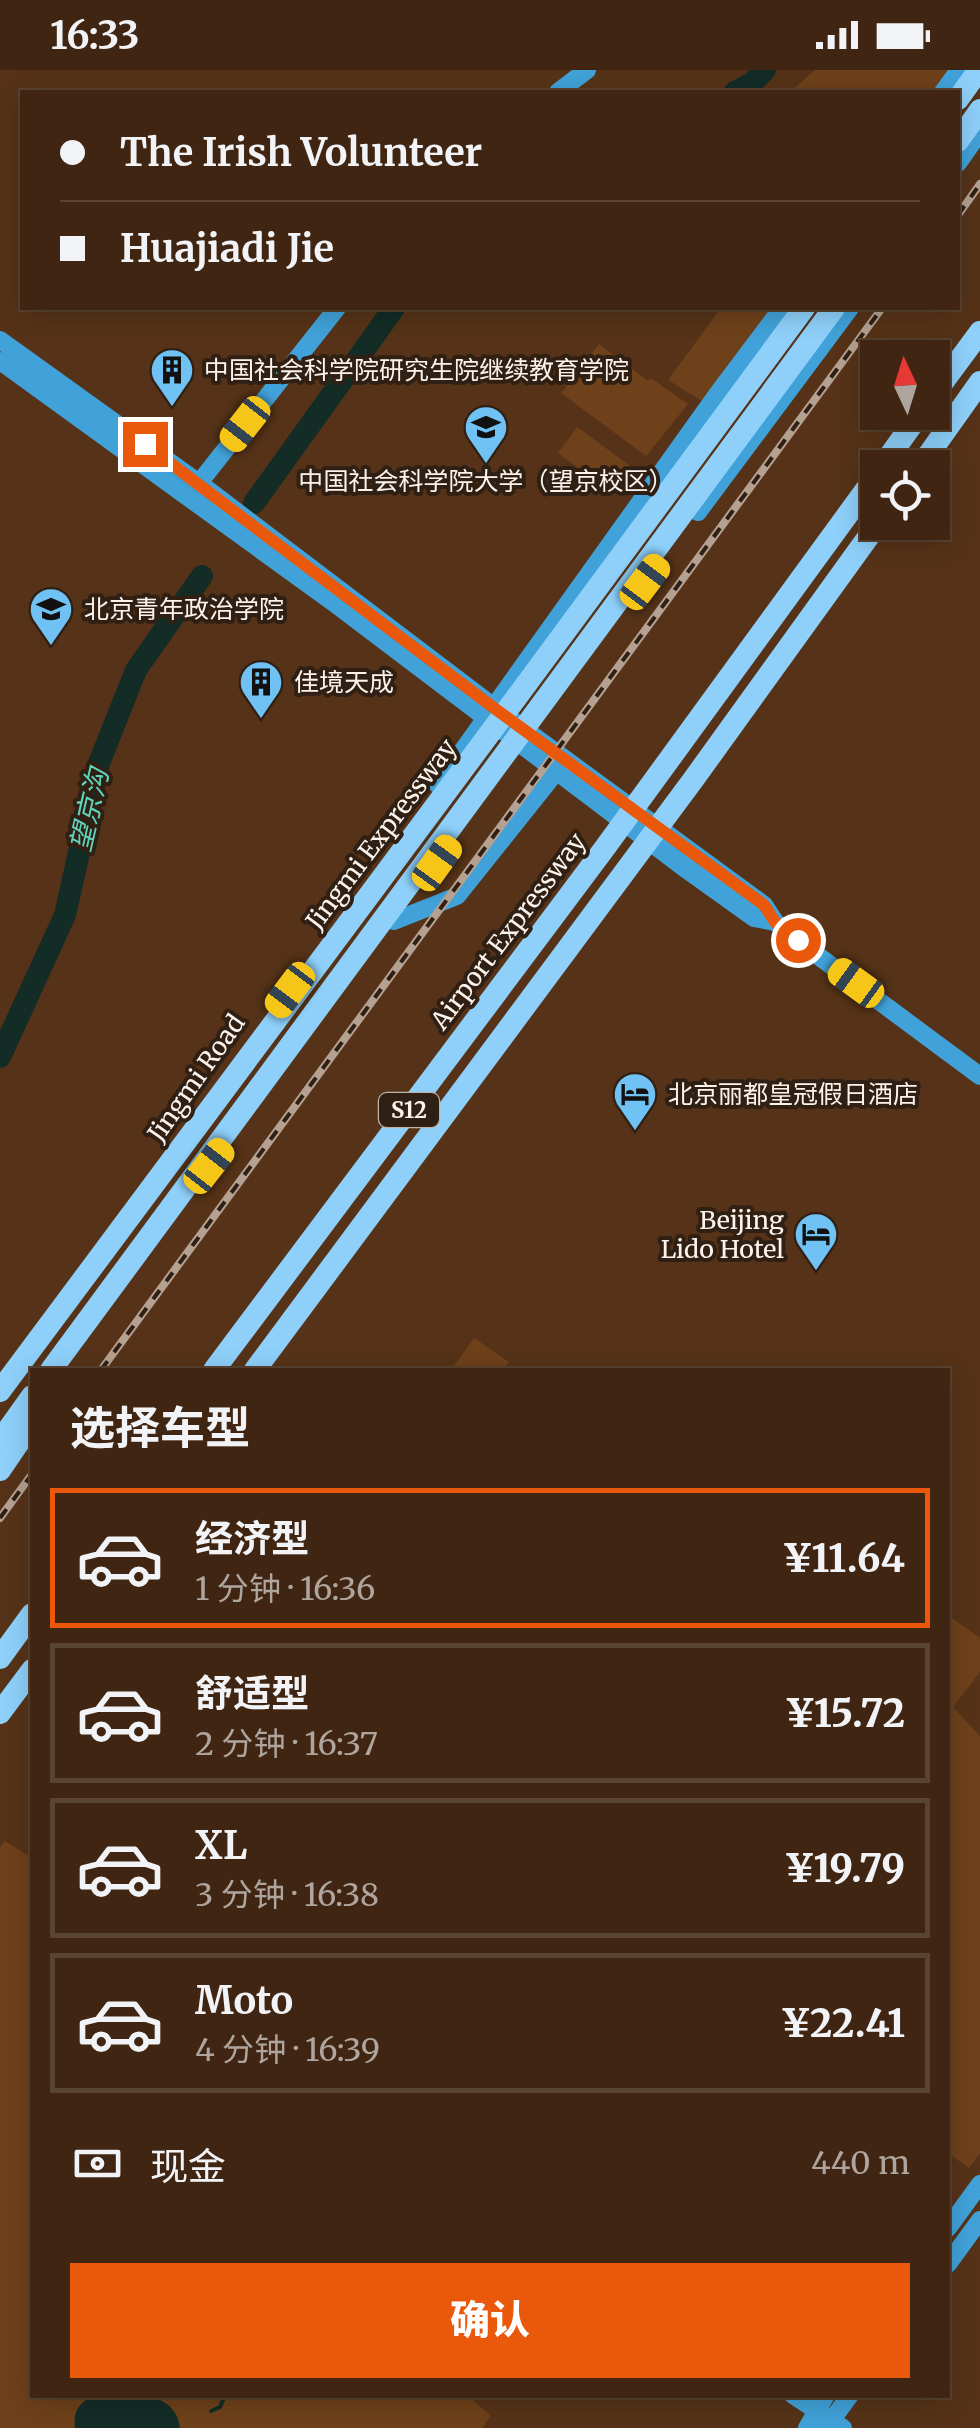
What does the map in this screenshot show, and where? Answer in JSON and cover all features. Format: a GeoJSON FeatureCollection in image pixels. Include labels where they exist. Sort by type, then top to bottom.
{"type":"FeatureCollection","features":[{"type":"Feature","properties":{"kind":"highway"},"geometry":{"type":"LineString","coordinates":[[960,96],[979,70]]}},
{"type":"Feature","properties":{"kind":"highway"},"geometry":{"type":"LineString","coordinates":[[960,137],[980,110]]}},
{"type":"Feature","properties":{"kind":"highway","name":"Jingmi Expressway"},"geometry":{"type":"LineString","coordinates":[[0,1390],[803,310]]}},
{"type":"Feature","properties":{"kind":"highway","name":"Jingmi Expressway"},"geometry":{"type":"LineString","coordinates":[[55,1368],[833,310]]}},
{"type":"Feature","properties":{"kind":"highway"},"geometry":{"type":"LineString","coordinates":[[950,373],[980,332]]}},
{"type":"Feature","properties":{"kind":"highway"},"geometry":{"type":"LineString","coordinates":[[931,450],[980,382]]}},
{"type":"Feature","properties":{"kind":"highway","name":"Airport Expressway"},"geometry":{"type":"LineString","coordinates":[[215,1368],[604,849],[860,496]]}},
{"type":"Feature","properties":{"kind":"highway","name":"S12"},"geometry":{"type":"LineString","coordinates":[[256,1368],[866,540]]}},
{"type":"Feature","properties":{"kind":"highway"},"geometry":{"type":"LineString","coordinates":[[71,1368],[131,1284],[146,1240]]}},
{"type":"Feature","properties":{"kind":"highway"},"geometry":{"type":"LineString","coordinates":[[0,1444],[30,1402]]}},
{"type":"Feature","properties":{"kind":"highway"},"geometry":{"type":"LineString","coordinates":[[0,1470],[30,1426]]}},
{"type":"Feature","properties":{"kind":"highway"},"geometry":{"type":"LineString","coordinates":[[0,1647],[30,1613]]}},
{"type":"Feature","properties":{"kind":"highway"},"geometry":{"type":"LineString","coordinates":[[0,1658],[30,1614]]}},
{"type":"Feature","properties":{"kind":"highway"},"geometry":{"type":"LineString","coordinates":[[0,1713],[30,1673]]}},
{"type":"Feature","properties":{"kind":"main road"},"geometry":{"type":"LineString","coordinates":[[561,90],[587,70]]}},
{"type":"Feature","properties":{"kind":"main road"},"geometry":{"type":"LineString","coordinates":[[944,90],[959,70]]}},
{"type":"Feature","properties":{"kind":"main road"},"geometry":{"type":"LineString","coordinates":[[960,160],[980,132]]}},
{"type":"Feature","properties":{"kind":"main road"},"geometry":{"type":"LineString","coordinates":[[199,483],[335,310]]}},
{"type":"Feature","properties":{"kind":"main road","name":"Jingmi Road"},"geometry":{"type":"LineString","coordinates":[[0,1390],[780,310]]}},
{"type":"Feature","properties":{"kind":"main road"},"geometry":{"type":"LineString","coordinates":[[56,1368],[849,310]]}},
{"type":"Feature","properties":{"kind":"main road"},"geometry":{"type":"LineString","coordinates":[[0,340],[199,483],[527,741],[764,905],[775,922],[980,1076]]}},
{"type":"Feature","properties":{"kind":"main road"},"geometry":{"type":"LineString","coordinates":[[0,361],[490,713]]}},
{"type":"Feature","properties":{"kind":"main road"},"geometry":{"type":"LineString","coordinates":[[527,741],[556,772],[754,918],[775,922]]}},
{"type":"Feature","properties":{"kind":"main road"},"geometry":{"type":"LineString","coordinates":[[394,921],[457,896],[556,772]]}},
{"type":"Feature","properties":{"kind":"main road"},"geometry":{"type":"LineString","coordinates":[[950,2225],[980,2184]]}},
{"type":"Feature","properties":{"kind":"main road"},"geometry":{"type":"LineString","coordinates":[[950,2261],[980,2220]]}},
{"type":"Feature","properties":{"kind":"main road"},"geometry":{"type":"LineString","coordinates":[[796,2398],[825,2424]]}},
{"type":"Feature","properties":{"kind":"main road"},"geometry":{"type":"LineString","coordinates":[[825,2424],[826,2398]]}},
{"type":"Feature","properties":{"kind":"main road"},"geometry":{"type":"LineString","coordinates":[[825,2424],[847,2398]]}},
{"type":"Feature","properties":{"kind":"shaded area"},"geometry":{"type":"Polygon","coordinates":[[[815,70],[971,70],[956,90],[792,90],[815,70]]]}},
{"type":"Feature","properties":{"kind":"shaded area"},"geometry":{"type":"Polygon","coordinates":[[[720,310],[790,310],[715,409],[668,380],[720,310]]]}},
{"type":"Feature","properties":{"kind":"shaded area"},"geometry":{"type":"Polygon","coordinates":[[[599,344],[648,381],[651,378],[688,404],[646,456],[561,393],[599,344]]]}},
{"type":"Feature","properties":{"kind":"shaded area"},"geometry":{"type":"Polygon","coordinates":[[[577,427],[633,468],[614,494],[558,453],[577,427]]]}},
{"type":"Feature","properties":{"kind":"shaded area"},"geometry":{"type":"Polygon","coordinates":[[[474,1338],[509,1362],[504,1368],[452,1368],[474,1338]]]}},
{"type":"Feature","properties":{"kind":"shaded area"},"geometry":{"type":"Polygon","coordinates":[[[950,1616],[980,1638],[980,1672],[953,1707],[980,1736],[980,2153],[969,2168],[950,2154],[950,1616]]]}},
{"type":"Feature","properties":{"kind":"shaded area"},"geometry":{"type":"Polygon","coordinates":[[[5,1841],[30,1857],[30,2398],[470,2398],[491,2416],[482,2428],[0,2428],[0,1848],[5,1841]]]}},
{"type":"Feature","properties":{"kind":"water"},"geometry":{"type":"Polygon","coordinates":[[[152,2398],[169,2406],[180,2428],[75,2428],[78,2408],[84,2401],[152,2398]]]}},
{"type":"Feature","properties":{"kind":"waterway","name":"望京沟"},"geometry":{"type":"LineString","coordinates":[[739,90],[765,70]]}},
{"type":"Feature","properties":{"kind":"waterway","name":"望京沟"},"geometry":{"type":"LineString","coordinates":[[254,503],[393,310]]}},
{"type":"Feature","properties":{"kind":"waterway","name":"望京沟"},"geometry":{"type":"LineString","coordinates":[[0,1057],[65,915],[99,763],[136,670],[202,576]]}},
{"type":"Feature","properties":{"kind":"waterway"},"geometry":{"type":"LineString","coordinates":[[211,2411],[220,2407],[224,2398]]}},
{"type":"Feature","properties":{"kind":"railway"},"geometry":{"type":"LineString","coordinates":[[960,212],[980,184]]}},
{"type":"Feature","properties":{"kind":"railway"},"geometry":{"type":"LineString","coordinates":[[102,1368],[881,310]]}},
{"type":"Feature","properties":{"kind":"railway"},"geometry":{"type":"LineString","coordinates":[[0,1518],[30,1477]]}},
{"type":"Feature","properties":{"kind":"place","name":"中国社会科学院研究生院继续教育学院"},"geometry":{"type":"Point","coordinates":[172,408]}},
{"type":"Feature","properties":{"kind":"place","name":"中国社会科学院大学（望京校区）"},"geometry":{"type":"Point","coordinates":[486,465]}},
{"type":"Feature","properties":{"kind":"place","name":"北京青年政治学院"},"geometry":{"type":"Point","coordinates":[51,647]}},
{"type":"Feature","properties":{"kind":"place","name":"佳境天成"},"geometry":{"type":"Point","coordinates":[261,720]}},
{"type":"Feature","properties":{"kind":"place","name":"北京丽都皇冠假日酒店"},"geometry":{"type":"Point","coordinates":[635,1132]}},
{"type":"Feature","properties":{"kind":"place","name":"Beijing Lido Hotel"},"geometry":{"type":"Point","coordinates":[816,1272]}},
{"type":"Feature","properties":{"kind":"route"},"geometry":{"type":"LineString","coordinates":[[145,444],[494,708],[764,905],[775,922],[798,940]]}}]}
